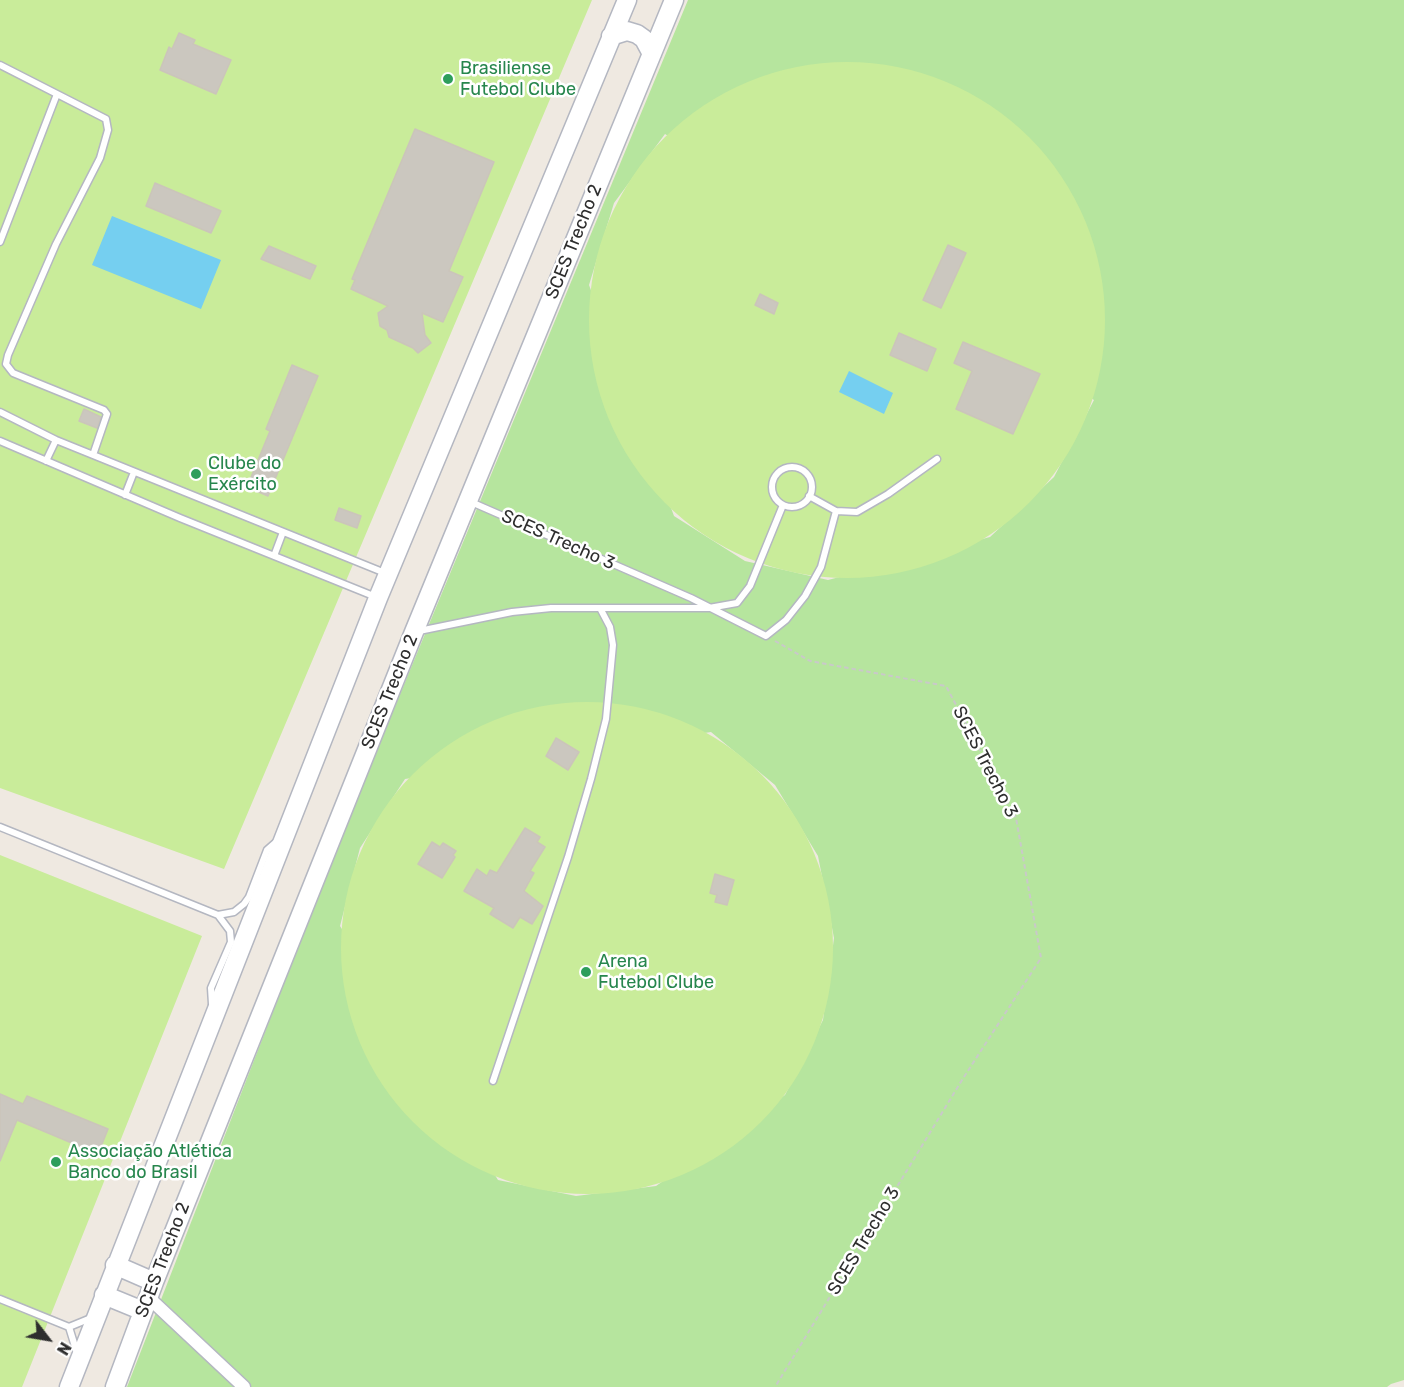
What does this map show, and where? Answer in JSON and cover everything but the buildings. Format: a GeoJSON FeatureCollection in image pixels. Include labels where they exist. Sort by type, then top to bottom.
{"type":"FeatureCollection","features":[{"type":"Feature","properties":{"kind":"main road"},"geometry":{"type":"LineString","coordinates":[[69,1387],[378,598],[627,0]]}},
{"type":"Feature","properties":{"kind":"main road","name":"SCES Trecho 2"},"geometry":{"type":"LineString","coordinates":[[115,1387],[148,1297],[414,632],[674,0]]}},
{"type":"Feature","properties":{"kind":"main road"},"geometry":{"type":"LineString","coordinates":[[611,36],[627,31],[637,34],[644,39],[652,54]]}},
{"type":"Feature","properties":{"kind":"main road"},"geometry":{"type":"LineString","coordinates":[[116,1265],[148,1297]]}},
{"type":"Feature","properties":{"kind":"main road"},"geometry":{"type":"LineString","coordinates":[[104,1295],[148,1297]]}},
{"type":"Feature","properties":{"kind":"street"},"geometry":{"type":"LineString","coordinates":[[148,1297],[244,1387]]}},
{"type":"Feature","properties":{"kind":"lane"},"geometry":{"type":"LineString","coordinates":[[0,65],[106,119],[108,130],[100,158],[57,244],[6,364],[13,373],[104,410],[107,414],[93,455]]}},
{"type":"Feature","properties":{"kind":"lane"},"geometry":{"type":"LineString","coordinates":[[0,242],[57,94]]}},
{"type":"Feature","properties":{"kind":"lane"},"geometry":{"type":"LineString","coordinates":[[0,412],[56,440],[388,575]]}},
{"type":"Feature","properties":{"kind":"lane"},"geometry":{"type":"LineString","coordinates":[[46,461],[56,440]]}},
{"type":"Feature","properties":{"kind":"lane"},"geometry":{"type":"LineString","coordinates":[[0,441],[125,495],[378,598]]}},
{"type":"Feature","properties":{"kind":"lane"},"geometry":{"type":"LineString","coordinates":[[809,496],[836,511],[857,512],[888,494],[937,459]]}},
{"type":"Feature","properties":{"kind":"lane"},"geometry":{"type":"LineString","coordinates":[[786,468],[801,469],[810,481],[809,496],[798,506],[783,505],[773,494],[772,486],[779,472],[786,468]]}},
{"type":"Feature","properties":{"kind":"lane"},"geometry":{"type":"LineString","coordinates":[[125,495],[134,472]]}},
{"type":"Feature","properties":{"kind":"lane","name":"SCES Trecho 3"},"geometry":{"type":"LineString","coordinates":[[467,501],[709,608],[766,636]]}},
{"type":"Feature","properties":{"kind":"lane"},"geometry":{"type":"LineString","coordinates":[[414,632],[512,612],[551,608],[709,608],[737,603],[750,586],[783,505]]}},
{"type":"Feature","properties":{"kind":"lane"},"geometry":{"type":"LineString","coordinates":[[766,636],[786,620],[805,596],[820,567],[836,511]]}},
{"type":"Feature","properties":{"kind":"lane"},"geometry":{"type":"LineString","coordinates":[[274,556],[283,532]]}},
{"type":"Feature","properties":{"kind":"lane"},"geometry":{"type":"LineString","coordinates":[[493,1082],[568,857],[606,719],[613,645],[610,627],[600,608]]}},
{"type":"Feature","properties":{"kind":"lane"},"geometry":{"type":"LineString","coordinates":[[0,826],[218,915],[230,931],[231,942],[211,988],[213,1017]]}},
{"type":"Feature","properties":{"kind":"lane"},"geometry":{"type":"LineString","coordinates":[[218,915],[234,912],[244,904],[249,897],[267,850],[285,835]]}},
{"type":"Feature","properties":{"kind":"lane"},"geometry":{"type":"LineString","coordinates":[[0,1299],[69,1328],[96,1316]]}},
{"type":"Feature","properties":{"kind":"lane"},"geometry":{"type":"LineString","coordinates":[[69,1328],[79,1360]]}},
{"type":"Feature","properties":{"kind":"path","name":"SCES Trecho 3"},"geometry":{"type":"LineString","coordinates":[[766,636],[810,661],[946,686],[1016,818],[1041,958],[962,1080],[775,1387]]}},
{"type":"Feature","properties":{"kind":"green space","name":"Clube do Exército"},"geometry":{"type":"Polygon","coordinates":[[[0,0],[592,0],[224,869],[0,788],[0,0]]]}},
{"type":"Feature","properties":{"kind":"green space"},"geometry":{"type":"Polygon","coordinates":[[[688,0],[1404,0],[1404,1380],[1387,1387],[127,1387],[342,834],[688,0]],[[665,134],[614,203],[589,285],[674,516],[745,561],[828,580],[990,537],[1054,477],[1094,400],[665,134]],[[711,732],[405,779],[360,848],[340,926],[498,1180],[576,1196],[656,1186],[785,1095],[823,1020],[834,938],[818,856],[775,785],[711,732]]]}},
{"type":"Feature","properties":{"kind":"green space"},"geometry":{"type":"Polygon","coordinates":[[[847,62],[897,66],[946,81],[991,105],[1030,137],[1062,176],[1086,221],[1101,270],[1105,320],[1101,370],[1086,419],[1062,464],[1030,503],[991,535],[946,559],[897,574],[847,578],[797,574],[748,559],[703,535],[664,503],[632,464],[608,419],[593,370],[589,320],[593,270],[608,221],[632,176],[664,137],[703,105],[748,81],[797,66],[847,62]]]}},
{"type":"Feature","properties":{"kind":"green space","name":"Arena Futebol Clube"},"geometry":{"type":"Polygon","coordinates":[[[587,702],[635,707],[681,721],[724,743],[761,774],[792,811],[814,854],[828,900],[833,948],[828,996],[814,1042],[792,1085],[761,1122],[724,1153],[681,1175],[635,1189],[587,1194],[539,1189],[493,1175],[450,1153],[413,1122],[382,1085],[360,1042],[346,996],[341,948],[346,900],[360,854],[382,811],[413,774],[450,743],[493,721],[539,707],[587,702]]]}},
{"type":"Feature","properties":{"kind":"green space","name":"Associação Atlética Banco do Brasil"},"geometry":{"type":"Polygon","coordinates":[[[0,855],[202,936],[22,1387],[0,1387],[0,855]]]}},
{"type":"Feature","properties":{"kind":"water"},"geometry":{"type":"Polygon","coordinates":[[[112,216],[221,260],[201,309],[92,265],[112,216]]]}},
{"type":"Feature","properties":{"kind":"water"},"geometry":{"type":"Polygon","coordinates":[[[849,371],[893,393],[884,414],[839,392],[849,371]]]}},
{"type":"Feature","properties":{"kind":"place","name":"Brasiliense Futebol Clube"},"geometry":{"type":"Point","coordinates":[448,79]}},
{"type":"Feature","properties":{"kind":"place","name":"Clube do Exército"},"geometry":{"type":"Point","coordinates":[196,474]}},
{"type":"Feature","properties":{"kind":"place","name":"Arena Futebol Clube"},"geometry":{"type":"Point","coordinates":[586,972]}},
{"type":"Feature","properties":{"kind":"place","name":"Associação Atlética Banco do Brasil"},"geometry":{"type":"Point","coordinates":[56,1162]}}]}
